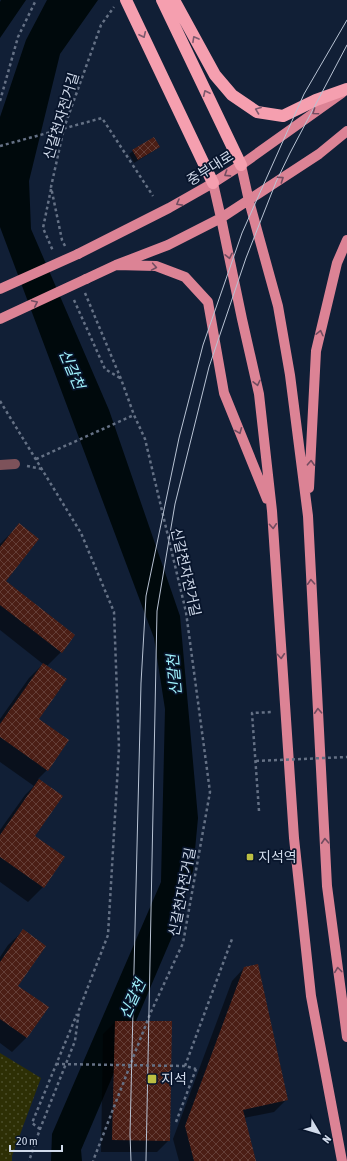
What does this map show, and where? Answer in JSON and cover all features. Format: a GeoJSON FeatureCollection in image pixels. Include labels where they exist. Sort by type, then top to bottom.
{"type":"FeatureCollection","features":[{"type":"Feature","properties":{"kind":"highway"},"geometry":{"type":"LineString","coordinates":[[126,0],[213,184]]}},
{"type":"Feature","properties":{"kind":"highway"},"geometry":{"type":"LineString","coordinates":[[162,0],[241,165]]}},
{"type":"Feature","properties":{"kind":"highway"},"geometry":{"type":"LineString","coordinates":[[174,0],[215,75],[232,94],[258,112],[283,116],[316,100],[347,90]]}},
{"type":"Feature","properties":{"kind":"main road","name":"중부대로"},"geometry":{"type":"LineString","coordinates":[[0,289],[78,254],[213,184],[347,90]]}},
{"type":"Feature","properties":{"kind":"main road"},"geometry":{"type":"LineString","coordinates":[[0,319],[116,265],[168,245],[221,218],[249,201],[318,154],[347,131]]}},
{"type":"Feature","properties":{"kind":"main road"},"geometry":{"type":"LineString","coordinates":[[241,165],[249,201],[278,306],[290,374],[308,516],[327,886],[347,1037]]}},
{"type":"Feature","properties":{"kind":"main road"},"geometry":{"type":"LineString","coordinates":[[213,184],[259,394],[272,511],[294,838],[311,996],[342,1161]]}},
{"type":"Feature","properties":{"kind":"main road"},"geometry":{"type":"LineString","coordinates":[[308,516],[316,351],[337,263],[347,240]]}},
{"type":"Feature","properties":{"kind":"main road"},"geometry":{"type":"LineString","coordinates":[[116,265],[156,266],[185,277],[208,302],[224,393],[272,511]]}},
{"type":"Feature","properties":{"kind":"street"},"geometry":{"type":"LineString","coordinates":[[0,465],[15,464]]}},
{"type":"Feature","properties":{"kind":"path"},"geometry":{"type":"LineString","coordinates":[[0,101],[18,37],[36,0]]}},
{"type":"Feature","properties":{"kind":"path","name":"신갈천자전거길"},"geometry":{"type":"LineString","coordinates":[[65,248],[62,240],[52,187],[64,128],[101,25],[114,6]]}},
{"type":"Feature","properties":{"kind":"path"},"geometry":{"type":"LineString","coordinates":[[0,146],[102,118],[153,196]]}},
{"type":"Feature","properties":{"kind":"path","name":"신갈천자전거길"},"geometry":{"type":"LineString","coordinates":[[84,291],[145,439],[186,612],[210,792],[183,942],[150,1014],[93,1161]]}},
{"type":"Feature","properties":{"kind":"path"},"geometry":{"type":"LineString","coordinates":[[0,401],[81,533],[114,612],[119,748],[108,935],[79,1010],[32,1123],[40,1129]]}},
{"type":"Feature","properties":{"kind":"path"},"geometry":{"type":"LineString","coordinates":[[36,459],[134,415]]}},
{"type":"Feature","properties":{"kind":"path"},"geometry":{"type":"LineString","coordinates":[[260,811],[252,713],[285,711]]}},
{"type":"Feature","properties":{"kind":"path"},"geometry":{"type":"LineString","coordinates":[[256,761],[347,757]]}},
{"type":"Feature","properties":{"kind":"path"},"geometry":{"type":"LineString","coordinates":[[185,1066],[232,939]]}},
{"type":"Feature","properties":{"kind":"path"},"geometry":{"type":"LineString","coordinates":[[29,1161],[75,1041],[79,1010]]}},
{"type":"Feature","properties":{"kind":"path"},"geometry":{"type":"LineString","coordinates":[[56,1064],[185,1066],[196,1069],[176,1122]]}},
{"type":"Feature","properties":{"kind":"shaded area"},"geometry":{"type":"Polygon","coordinates":[[[0,1053],[41,1078],[12,1156],[12,1161],[0,1161],[0,1053]]]}},
{"type":"Feature","properties":{"kind":"water"},"geometry":{"type":"Polygon","coordinates":[[[1,0],[26,0],[0,38],[0,2],[1,0]]]}},
{"type":"Feature","properties":{"kind":"water","name":"신갈천"},"geometry":{"type":"Polygon","coordinates":[[[47,0],[98,0],[60,54],[29,181],[31,229],[109,410],[180,616],[198,818],[193,871],[174,932],[81,1150],[82,1161],[51,1161],[52,1134],[161,882],[165,709],[154,638],[0,227],[0,117],[26,40],[47,0]]]}},
{"type":"Feature","properties":{"kind":"building"},"geometry":{"type":"Polygon","coordinates":[[[154,137],[160,147],[138,160],[132,150],[154,137]]]}},
{"type":"Feature","properties":{"kind":"building"},"geometry":{"type":"Polygon","coordinates":[[[19,523],[39,539],[6,581],[75,635],[62,653],[0,605],[0,547],[19,523]]]}},
{"type":"Feature","properties":{"kind":"building"},"geometry":{"type":"Polygon","coordinates":[[[43,663],[67,679],[39,719],[69,740],[48,771],[0,737],[0,724],[43,663]]]}},
{"type":"Feature","properties":{"kind":"building"},"geometry":{"type":"Polygon","coordinates":[[[39,779],[63,796],[35,836],[65,857],[44,888],[0,857],[0,835],[39,779]]]}},
{"type":"Feature","properties":{"kind":"building"},"geometry":{"type":"Polygon","coordinates":[[[23,929],[46,946],[18,986],[49,1007],[27,1038],[0,1019],[0,962],[23,929]]]}},
{"type":"Feature","properties":{"kind":"building"},"geometry":{"type":"Polygon","coordinates":[[[258,964],[288,1100],[243,1110],[256,1161],[194,1161],[185,1126],[244,967],[258,964]]]}},
{"type":"Feature","properties":{"kind":"building"},"geometry":{"type":"Polygon","coordinates":[[[115,1021],[172,1021],[170,1141],[112,1140],[115,1021]]]}},
{"type":"Feature","properties":{"kind":"tram line"},"geometry":{"type":"LineString","coordinates":[[131,1161],[130,1134],[141,683],[146,596],[179,438],[203,345],[242,233],[304,94],[347,20]]}},
{"type":"Feature","properties":{"kind":"tram line"},"geometry":{"type":"LineString","coordinates":[[146,1161],[157,611],[175,504],[209,367],[246,258],[276,182],[347,45]]}},
{"type":"Feature","properties":{"kind":"place","name":"지석역"},"geometry":{"type":"Point","coordinates":[250,857]}},
{"type":"Feature","properties":{"kind":"place","name":"지석"},"geometry":{"type":"Point","coordinates":[152,1079]}}]}
